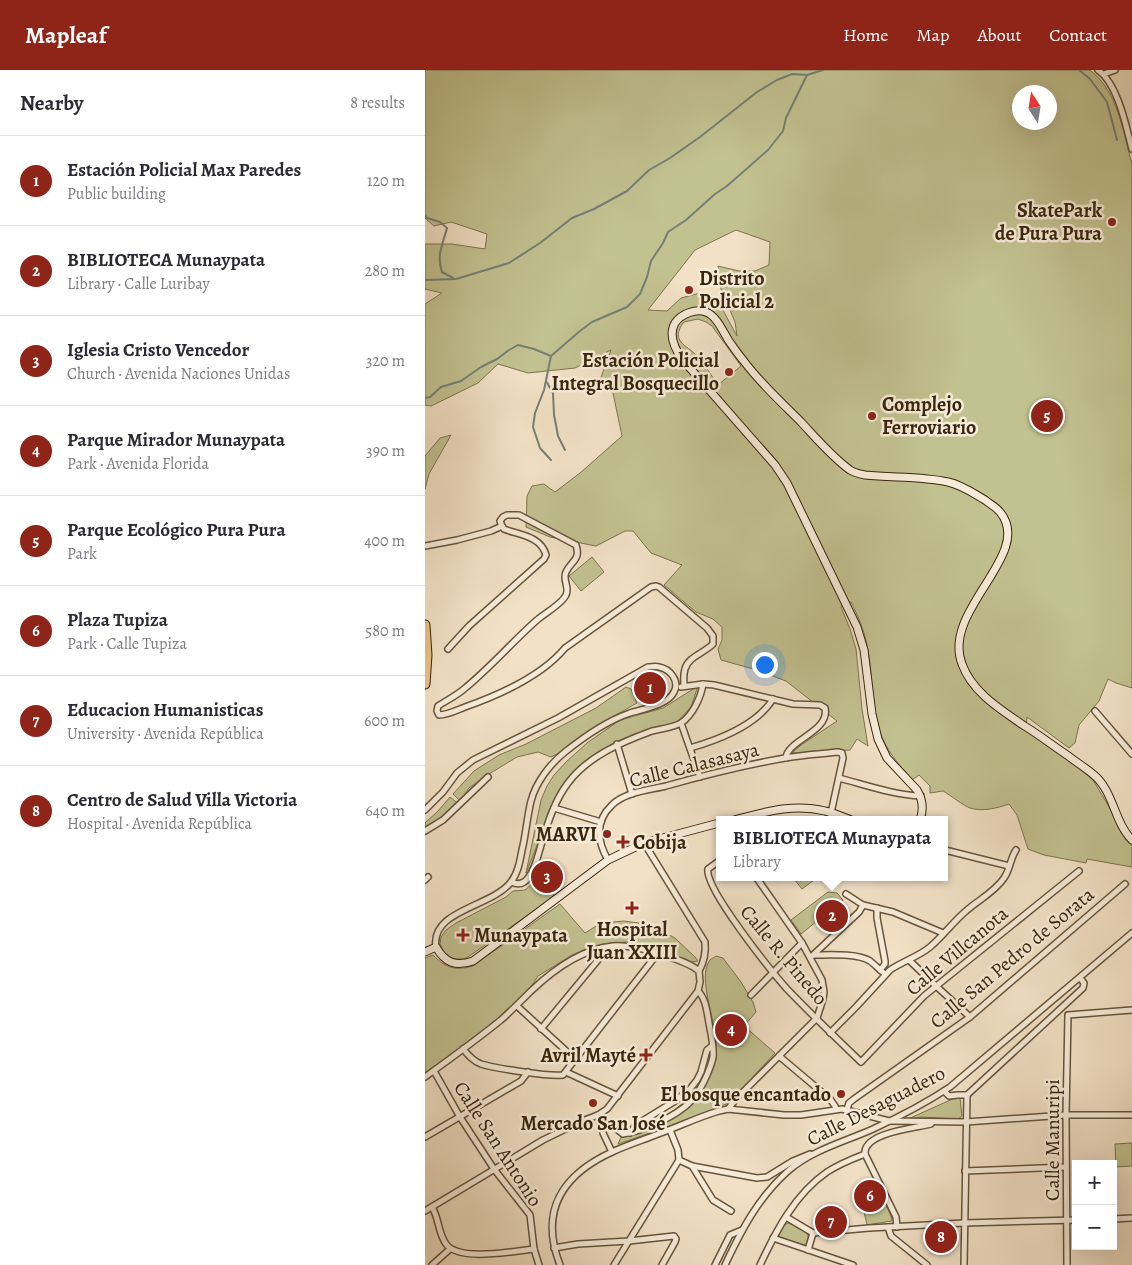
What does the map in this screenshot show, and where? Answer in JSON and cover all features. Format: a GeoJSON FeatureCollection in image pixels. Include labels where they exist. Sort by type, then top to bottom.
{"type":"FeatureCollection","features":[{"type":"Feature","properties":{"kind":"highway"},"geometry":{"type":"LineString","coordinates":[[425,625],[427,655],[425,684]]}},
{"type":"Feature","properties":{"kind":"street"},"geometry":{"type":"LineString","coordinates":[[1098,70],[1104,74],[1116,94],[1132,149]]}},
{"type":"Feature","properties":{"kind":"street"},"geometry":{"type":"LineString","coordinates":[[1104,74],[1115,70]]}},
{"type":"Feature","properties":{"kind":"street"},"geometry":{"type":"LineString","coordinates":[[921,816],[923,809],[921,796],[887,758],[881,747],[874,728],[864,650],[857,627],[793,492],[775,465],[682,359],[675,347],[673,328],[680,317],[688,313],[705,311],[716,320],[755,374],[829,452],[850,470],[865,475],[950,482],[969,490],[1001,512],[1006,522],[1008,542],[1002,557],[966,617],[959,644],[962,664],[975,686],[1003,712],[1096,776],[1112,802],[1126,834],[1132,840]]}},
{"type":"Feature","properties":{"kind":"street"},"geometry":{"type":"LineString","coordinates":[[448,649],[469,626],[544,559],[546,555],[545,550],[536,541],[504,529],[502,526],[500,521],[503,517],[507,515],[519,516],[576,545],[578,550],[576,559],[566,571],[564,579],[567,594],[561,602],[537,620],[464,689],[438,706],[437,711],[439,715],[450,713],[492,697],[542,670],[559,656],[565,648],[654,586],[663,590],[707,628],[713,636],[713,644],[687,663],[684,670],[684,686]]}},
{"type":"Feature","properties":{"kind":"street"},"geometry":{"type":"LineString","coordinates":[[425,546],[457,540],[491,531],[502,526]]}},
{"type":"Feature","properties":{"kind":"street"},"geometry":{"type":"LineString","coordinates":[[425,810],[443,792],[457,773],[473,760],[558,718],[642,670],[654,666],[668,670],[674,677],[676,688],[671,697],[602,725],[563,754],[549,768],[537,786],[531,802],[519,865],[511,882],[499,893],[441,924],[436,937],[436,947],[441,955],[456,964],[466,964],[473,961],[608,860],[644,844],[716,824]]}},
{"type":"Feature","properties":{"kind":"street"},"geometry":{"type":"LineString","coordinates":[[511,882],[522,883],[533,870],[554,808],[564,789],[577,773],[617,744],[681,723],[691,713],[697,703],[703,684]]}},
{"type":"Feature","properties":{"kind":"street"},"geometry":{"type":"LineString","coordinates":[[676,688],[703,684],[773,699],[768,707],[757,717],[741,727],[707,743],[690,748]]}},
{"type":"Feature","properties":{"kind":"street","name":"Calle Calasasaya"},"geometry":{"type":"LineString","coordinates":[[773,699],[793,704],[820,705],[826,710],[825,717],[821,723],[813,732],[790,748],[786,758]]}},
{"type":"Feature","properties":{"kind":"street"},"geometry":{"type":"LineString","coordinates":[[1095,711],[1132,754]]}},
{"type":"Feature","properties":{"kind":"street"},"geometry":{"type":"LineString","coordinates":[[681,723],[700,777]]}},
{"type":"Feature","properties":{"kind":"street"},"geometry":{"type":"LineString","coordinates":[[617,744],[632,794]]}},
{"type":"Feature","properties":{"kind":"street","name":"Calle Calasasaya"},"geometry":{"type":"LineString","coordinates":[[601,822],[606,812],[614,803],[632,794],[786,758],[842,753],[843,758],[839,778]]}},
{"type":"Feature","properties":{"kind":"street"},"geometry":{"type":"LineString","coordinates":[[425,831],[443,820],[488,776]]}},
{"type":"Feature","properties":{"kind":"street"},"geometry":{"type":"LineString","coordinates":[[831,813],[839,778],[911,796],[921,796]]}},
{"type":"Feature","properties":{"kind":"street"},"geometry":{"type":"LineString","coordinates":[[750,816],[791,807],[803,807],[840,816]]}},
{"type":"Feature","properties":{"kind":"street"},"geometry":{"type":"LineString","coordinates":[[554,808],[601,822],[599,828],[601,847],[608,860]]}},
{"type":"Feature","properties":{"kind":"street"},"geometry":{"type":"LineString","coordinates":[[425,1211],[558,1132],[607,1109],[698,991],[700,982],[699,972],[705,958],[705,942],[644,844]]}},
{"type":"Feature","properties":{"kind":"street"},"geometry":{"type":"LineString","coordinates":[[830,1033],[885,974],[895,966],[930,947],[965,912],[997,886],[1007,874],[1012,856],[1016,850]]}},
{"type":"Feature","properties":{"kind":"street"},"geometry":{"type":"LineString","coordinates":[[948,851],[1009,866]]}},
{"type":"Feature","properties":{"kind":"street","name":"Calle R. Pinedo"},"geometry":{"type":"LineString","coordinates":[[716,863],[707,872],[716,894],[728,912],[773,973],[788,990],[861,1062]]}},
{"type":"Feature","properties":{"kind":"street","name":"Calle Villcanota"},"geometry":{"type":"LineString","coordinates":[[861,1062],[915,1004],[935,986],[1079,871]]}},
{"type":"Feature","properties":{"kind":"street"},"geometry":{"type":"LineString","coordinates":[[728,1109],[817,1018],[823,999],[823,984],[812,956],[759,881]]}},
{"type":"Feature","properties":{"kind":"street","name":"Calle San Pedro de Sorata"},"geometry":{"type":"LineString","coordinates":[[847,1109],[849,1103],[854,1098],[970,1017],[1125,884]]}},
{"type":"Feature","properties":{"kind":"street"},"geometry":{"type":"LineString","coordinates":[[846,894],[863,905],[909,918],[943,934]]}},
{"type":"Feature","properties":{"kind":"street"},"geometry":{"type":"LineString","coordinates":[[812,956],[859,912],[863,905]]}},
{"type":"Feature","properties":{"kind":"street"},"geometry":{"type":"LineString","coordinates":[[877,908],[885,961],[880,970]]}},
{"type":"Feature","properties":{"kind":"street","name":"Calle Desaguadero"},"geometry":{"type":"LineString","coordinates":[[725,1265],[742,1230],[757,1206],[774,1186],[800,1162],[831,1145],[873,1129],[944,1091],[967,1074],[1132,933]]}},
{"type":"Feature","properties":{"kind":"street"},"geometry":{"type":"LineString","coordinates":[[751,995],[801,943]]}},
{"type":"Feature","properties":{"kind":"street"},"geometry":{"type":"LineString","coordinates":[[425,952],[436,947]]}},
{"type":"Feature","properties":{"kind":"street"},"geometry":{"type":"LineString","coordinates":[[425,1077],[517,1006],[550,975],[579,956],[602,948],[637,947],[693,966],[699,972]]}},
{"type":"Feature","properties":{"kind":"street"},"geometry":{"type":"LineString","coordinates":[[541,1029],[598,960],[602,948]]}},
{"type":"Feature","properties":{"kind":"street"},"geometry":{"type":"LineString","coordinates":[[463,1049],[470,1058],[480,1063],[528,1072],[561,1075],[566,1072],[658,954]]}},
{"type":"Feature","properties":{"kind":"street"},"geometry":{"type":"LineString","coordinates":[[812,956],[852,956],[863,958],[870,961],[885,974]]}},
{"type":"Feature","properties":{"kind":"street"},"geometry":{"type":"LineString","coordinates":[[909,960],[970,1017]]}},
{"type":"Feature","properties":{"kind":"street","name":"Calle Desaguadero"},"geometry":{"type":"LineString","coordinates":[[967,1095],[1083,988],[1084,983],[1080,978]]}},
{"type":"Feature","properties":{"kind":"street"},"geometry":{"type":"LineString","coordinates":[[600,1123],[609,1123],[623,1134],[630,1133],[676,1114],[691,1101],[702,1087],[713,1058],[713,1046],[703,998],[698,991]]}},
{"type":"Feature","properties":{"kind":"street"},"geometry":{"type":"LineString","coordinates":[[517,1006],[575,1059]]}},
{"type":"Feature","properties":{"kind":"street","name":"Calle Manuripi"},"geometry":{"type":"LineString","coordinates":[[1067,1265],[1066,1115],[1069,1015],[1132,1010]]}},
{"type":"Feature","properties":{"kind":"street"},"geometry":{"type":"LineString","coordinates":[[630,1133],[636,1125],[675,1102],[690,1089],[701,1072],[707,1050],[713,1046]]}},
{"type":"Feature","properties":{"kind":"street"},"geometry":{"type":"LineString","coordinates":[[779,1056],[831,1099],[836,1110]]}},
{"type":"Feature","properties":{"kind":"street","name":"Calle San Antonio"},"geometry":{"type":"LineString","coordinates":[[434,1071],[460,1117],[494,1170],[530,1215],[534,1249],[539,1265]]}},
{"type":"Feature","properties":{"kind":"street"},"geometry":{"type":"LineString","coordinates":[[425,1138],[521,1081],[528,1072]]}},
{"type":"Feature","properties":{"kind":"street"},"geometry":{"type":"LineString","coordinates":[[566,1072],[618,1096]]}},
{"type":"Feature","properties":{"kind":"street"},"geometry":{"type":"LineString","coordinates":[[944,1091],[949,1096],[967,1095],[964,1265]]}},
{"type":"Feature","properties":{"kind":"street"},"geometry":{"type":"LineString","coordinates":[[560,1265],[554,1248],[553,1213],[560,1194],[577,1173],[611,1152],[715,1112],[728,1109],[801,1115],[847,1109],[889,1121],[966,1122],[1066,1115],[1132,1114]]}},
{"type":"Feature","properties":{"kind":"street"},"geometry":{"type":"LineString","coordinates":[[597,1115],[611,1152]]}},
{"type":"Feature","properties":{"kind":"street"},"geometry":{"type":"LineString","coordinates":[[897,1227],[896,1217],[865,1154],[865,1148],[875,1140],[896,1131],[931,1124],[932,1121]]}},
{"type":"Feature","properties":{"kind":"street"},"geometry":{"type":"LineString","coordinates":[[615,1265],[679,1160],[678,1150],[670,1130]]}},
{"type":"Feature","properties":{"kind":"street"},"geometry":{"type":"LineString","coordinates":[[679,1160],[692,1166],[757,1178],[767,1177],[793,1160],[831,1145]]}},
{"type":"Feature","properties":{"kind":"street"},"geometry":{"type":"LineString","coordinates":[[760,1265],[773,1238],[800,1198],[827,1172],[865,1154]]}},
{"type":"Feature","properties":{"kind":"street"},"geometry":{"type":"LineString","coordinates":[[692,1166],[713,1200],[731,1211]]}},
{"type":"Feature","properties":{"kind":"street"},"geometry":{"type":"LineString","coordinates":[[965,1171],[1066,1167]]}},
{"type":"Feature","properties":{"kind":"street"},"geometry":{"type":"LineString","coordinates":[[432,1207],[442,1236],[450,1249],[459,1253],[492,1254],[534,1249]]}},
{"type":"Feature","properties":{"kind":"street"},"geometry":{"type":"LineString","coordinates":[[786,1217],[813,1233],[965,1223],[1072,1220]]}},
{"type":"Feature","properties":{"kind":"street"},"geometry":{"type":"LineString","coordinates":[[1117,1219],[1132,1218]]}},
{"type":"Feature","properties":{"kind":"street"},"geometry":{"type":"LineString","coordinates":[[888,1227],[891,1236],[927,1265]]}},
{"type":"Feature","properties":{"kind":"street","name":"Calle Desaguadero"},"geometry":{"type":"LineString","coordinates":[[715,1265],[730,1235],[742,1230]]}},
{"type":"Feature","properties":{"kind":"street"},"geometry":{"type":"LineString","coordinates":[[808,1250],[813,1233]]}},
{"type":"Feature","properties":{"kind":"street"},"geometry":{"type":"LineString","coordinates":[[554,1248],[578,1244],[675,1237],[675,1242],[662,1265]]}},
{"type":"Feature","properties":{"kind":"street"},"geometry":{"type":"LineString","coordinates":[[773,1238],[853,1265]]}},
{"type":"Feature","properties":{"kind":"street"},"geometry":{"type":"LineString","coordinates":[[432,1265],[450,1249]]}},
{"type":"Feature","properties":{"kind":"shaded area"},"geometry":{"type":"Polygon","coordinates":[[[425,70],[1090,70],[1100,79],[1118,113],[1132,164],[1132,688],[1108,679],[1099,701],[1079,725],[1075,743],[1069,748],[1027,717],[1026,730],[1069,760],[1093,780],[1127,841],[1132,845],[1132,867],[1087,859],[1086,863],[1044,855],[1028,849],[1017,815],[1009,804],[985,810],[970,808],[943,791],[930,793],[930,786],[919,775],[912,780],[897,763],[879,729],[867,645],[861,623],[851,602],[841,607],[856,649],[868,746],[857,739],[850,750],[792,753],[837,721],[786,681],[757,670],[721,660],[718,649],[722,640],[722,627],[713,619],[696,612],[664,585],[682,565],[651,553],[633,531],[625,531],[596,546],[550,537],[526,527],[527,496],[532,486],[544,484],[555,492],[622,436],[613,393],[600,380],[611,350],[575,368],[528,373],[498,364],[478,383],[431,406],[425,405],[425,304],[442,293],[425,289],[425,244],[452,244],[485,249],[487,234],[451,222],[434,226],[425,218],[425,70]],[[736,230],[695,250],[648,310],[667,311],[681,298],[700,293],[718,301],[737,336],[735,322],[721,289],[718,266],[739,271],[755,271],[769,265],[770,242],[736,230]],[[698,319],[684,322],[678,334],[679,338],[700,359],[718,385],[741,366],[712,326],[698,319]]]}},
{"type":"Feature","properties":{"kind":"shaded area"},"geometry":{"type":"Polygon","coordinates":[[[451,435],[429,474],[425,489],[425,456],[440,438],[451,435]]]}},
{"type":"Feature","properties":{"kind":"shaded area"},"geometry":{"type":"Polygon","coordinates":[[[592,557],[604,572],[581,591],[569,576],[592,557]]]}},
{"type":"Feature","properties":{"kind":"shaded area"},"geometry":{"type":"Polygon","coordinates":[[[698,686],[691,707],[677,722],[632,735],[614,743],[590,759],[571,776],[559,791],[526,873],[541,800],[554,775],[587,743],[620,720],[663,708],[698,686]]]}},
{"type":"Feature","properties":{"kind":"shaded area"},"geometry":{"type":"Polygon","coordinates":[[[626,687],[631,689],[637,703],[600,724],[557,754],[551,757],[538,752],[517,757],[469,788],[460,801],[453,794],[474,771],[499,755],[526,744],[596,708],[626,687]]]}},
{"type":"Feature","properties":{"kind":"shaded area"},"geometry":{"type":"Polygon","coordinates":[[[450,797],[460,805],[425,833],[425,823],[450,797]]]}},
{"type":"Feature","properties":{"kind":"shaded area"},"geometry":{"type":"Polygon","coordinates":[[[537,873],[555,896],[464,959],[449,957],[444,952],[440,944],[441,937],[446,930],[506,897],[513,891],[525,890],[533,883],[537,873]]]}},
{"type":"Feature","properties":{"kind":"shaded area"},"geometry":{"type":"Polygon","coordinates":[[[796,881],[813,881],[802,889],[796,881]]]}},
{"type":"Feature","properties":{"kind":"shaded area"},"geometry":{"type":"Polygon","coordinates":[[[828,892],[837,893],[843,900],[801,934],[791,920],[828,892]]]}},
{"type":"Feature","properties":{"kind":"shaded area"},"geometry":{"type":"Polygon","coordinates":[[[560,904],[585,933],[601,923],[624,921],[646,924],[675,938],[698,961],[690,962],[642,944],[627,942],[611,943],[583,950],[538,976],[525,996],[485,1031],[425,1075],[425,958],[433,955],[446,966],[456,968],[473,966],[560,904]]]}},
{"type":"Feature","properties":{"kind":"shaded area"},"geometry":{"type":"Polygon","coordinates":[[[716,956],[723,958],[753,1002],[756,1012],[744,1026],[775,1053],[729,1103],[618,1144],[621,1137],[649,1125],[682,1104],[698,1090],[706,1078],[716,1047],[716,1038],[705,978],[706,968],[710,960],[716,956]]]}},
{"type":"Feature","properties":{"kind":"shaded area"},"geometry":{"type":"Polygon","coordinates":[[[957,1097],[960,1098],[962,1116],[958,1119],[922,1117],[908,1119],[957,1097]]]}},
{"type":"Feature","properties":{"kind":"shaded area"},"geometry":{"type":"Polygon","coordinates":[[[1132,1143],[1132,1166],[1117,1167],[1115,1144],[1132,1143]]]}},
{"type":"Feature","properties":{"kind":"shaded area"},"geometry":{"type":"Polygon","coordinates":[[[874,1179],[892,1221],[867,1225],[856,1186],[874,1179]]]}},
{"type":"Feature","properties":{"kind":"shaded area"},"geometry":{"type":"Polygon","coordinates":[[[788,1223],[805,1231],[808,1237],[806,1244],[797,1244],[779,1237],[784,1225],[788,1223]]]}},
{"type":"Feature","properties":{"kind":"waterway"},"geometry":{"type":"LineString","coordinates":[[425,280],[456,279],[509,263],[540,243],[572,218],[594,209],[627,191],[649,170],[700,137],[757,92],[777,80],[792,74],[807,75],[823,70]]}},
{"type":"Feature","properties":{"kind":"waterway"},"geometry":{"type":"LineString","coordinates":[[1079,70],[1090,79],[1107,102],[1117,140]]}},
{"type":"Feature","properties":{"kind":"waterway"},"geometry":{"type":"LineString","coordinates":[[551,460],[540,448],[533,427],[535,413],[544,390],[551,356],[592,322],[627,307],[640,294],[651,261],[668,232],[686,220],[768,150],[783,131],[786,118],[807,75]]}},
{"type":"Feature","properties":{"kind":"waterway"},"geometry":{"type":"LineString","coordinates":[[425,215],[427,218],[440,222],[447,228],[441,250],[440,266],[442,272],[453,278]]}},
{"type":"Feature","properties":{"kind":"waterway"},"geometry":{"type":"LineString","coordinates":[[425,398],[430,397],[441,387],[461,381],[518,345],[551,356]]}},
{"type":"Feature","properties":{"kind":"waterway"},"geometry":{"type":"LineString","coordinates":[[546,381],[553,393],[554,415],[558,436],[565,450]]}},
{"type":"Feature","properties":{"kind":"place","name":"SkatePark de Pura Pura"},"geometry":{"type":"Point","coordinates":[1112,222]}},
{"type":"Feature","properties":{"kind":"place","name":"Distrito Policial 2"},"geometry":{"type":"Point","coordinates":[689,290]}},
{"type":"Feature","properties":{"kind":"place","name":"Estación Policial Integral Bosquecillo"},"geometry":{"type":"Point","coordinates":[729,372]}},
{"type":"Feature","properties":{"kind":"place","name":"Complejo Ferroviario"},"geometry":{"type":"Point","coordinates":[872,416]}},
{"type":"Feature","properties":{"kind":"place","name":"Parque Ecológico Pura Pura"},"geometry":{"type":"Point","coordinates":[1047,416]}},
{"type":"Feature","properties":{"kind":"place","name":"Estación Policial Max Paredes"},"geometry":{"type":"Point","coordinates":[650,688]}},
{"type":"Feature","properties":{"kind":"place","name":"MARVI"},"geometry":{"type":"Point","coordinates":[607,834]}},
{"type":"Feature","properties":{"kind":"place","name":"Cobija"},"geometry":{"type":"Point","coordinates":[623,842]}},
{"type":"Feature","properties":{"kind":"place","name":"Iglesia Cristo Vencedor"},"geometry":{"type":"Point","coordinates":[547,877]}},
{"type":"Feature","properties":{"kind":"place","name":"Hospital Juan XXIII"},"geometry":{"type":"Point","coordinates":[632,908]}},
{"type":"Feature","properties":{"kind":"place","name":"BIBLIOTECA Munaypata"},"geometry":{"type":"Point","coordinates":[832,916]}},
{"type":"Feature","properties":{"kind":"place","name":"Munaypata"},"geometry":{"type":"Point","coordinates":[463,935]}},
{"type":"Feature","properties":{"kind":"place","name":"Parque Mirador Munaypata"},"geometry":{"type":"Point","coordinates":[731,1030]}},
{"type":"Feature","properties":{"kind":"place","name":"Avril Mayté"},"geometry":{"type":"Point","coordinates":[646,1055]}},
{"type":"Feature","properties":{"kind":"place","name":"El bosque encantado"},"geometry":{"type":"Point","coordinates":[841,1094]}},
{"type":"Feature","properties":{"kind":"place","name":"Mercado San José"},"geometry":{"type":"Point","coordinates":[593,1103]}},
{"type":"Feature","properties":{"kind":"place","name":"Plaza Tupiza"},"geometry":{"type":"Point","coordinates":[870,1196]}},
{"type":"Feature","properties":{"kind":"place","name":"Educacion Humanisticas"},"geometry":{"type":"Point","coordinates":[831,1222]}},
{"type":"Feature","properties":{"kind":"place","name":"Centro de Salud Villa Victoria"},"geometry":{"type":"Point","coordinates":[941,1237]}}]}
